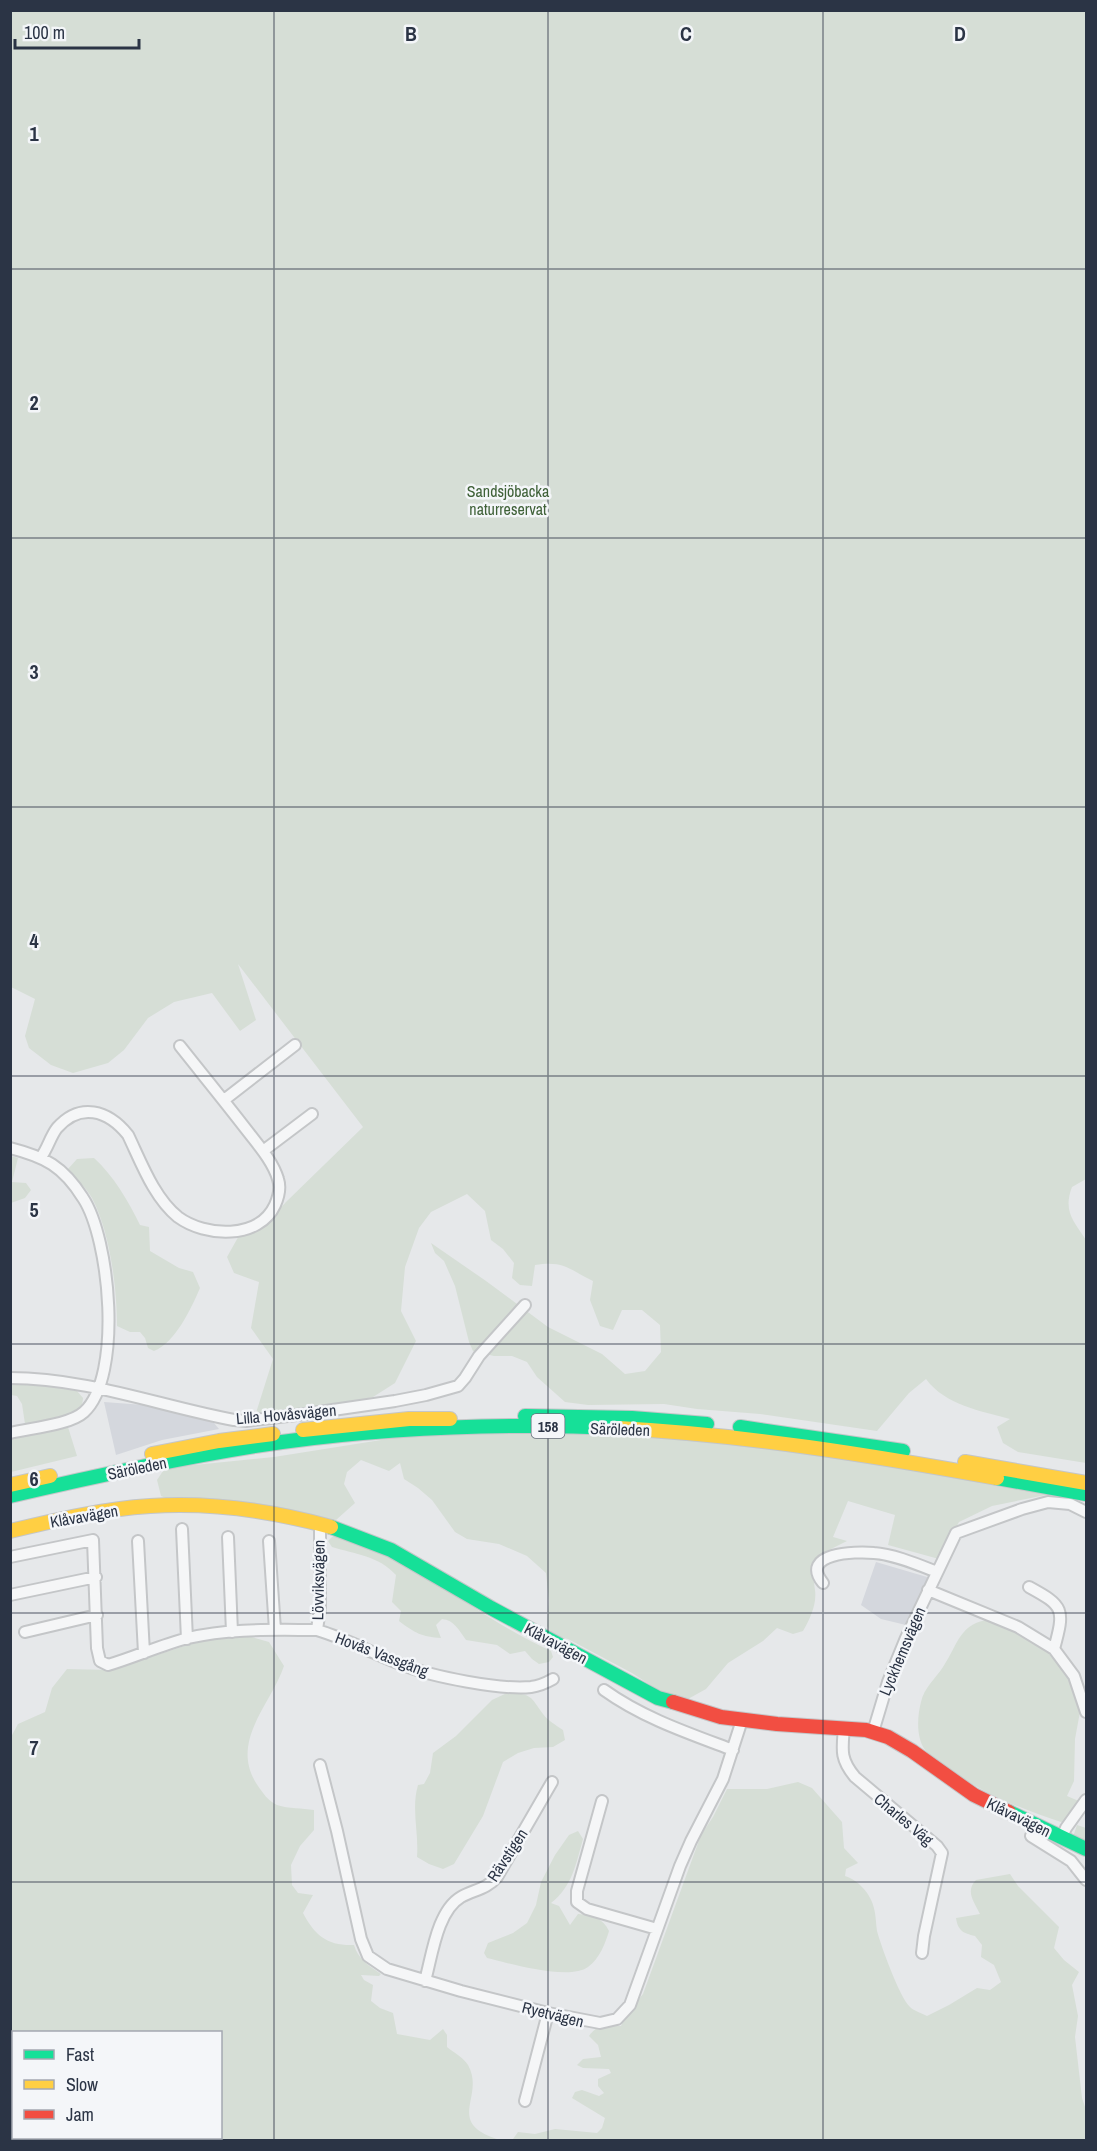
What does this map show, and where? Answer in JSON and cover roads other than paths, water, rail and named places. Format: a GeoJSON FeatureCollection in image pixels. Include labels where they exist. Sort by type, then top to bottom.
{"type":"FeatureCollection","features":[{"type":"Feature","properties":{"kind":"main road","name":"Säröleden"},"geometry":{"type":"LineString","coordinates":[[10,1485],[165,1451],[322,1427],[409,1419],[541,1416],[632,1418],[768,1430],[847,1441],[1086,1483]]}},
{"type":"Feature","properties":{"kind":"main road","name":"Säröleden"},"geometry":{"type":"LineString","coordinates":[[10,1496],[157,1463],[300,1440],[402,1431],[538,1426],[668,1431],[757,1439],[910,1462],[1086,1494]]}},
{"type":"Feature","properties":{"kind":"main road","name":"Klåvavägen"},"geometry":{"type":"LineString","coordinates":[[10,1531],[70,1517],[149,1506],[190,1505],[238,1508],[320,1524],[391,1550],[641,1690],[698,1711],[742,1720],[873,1732],[903,1745],[959,1786],[981,1799],[1086,1849]]}},
{"type":"Feature","properties":{"kind":"street"},"geometry":{"type":"LineString","coordinates":[[224,1100],[296,1045]]}},
{"type":"Feature","properties":{"kind":"street"},"geometry":{"type":"LineString","coordinates":[[41,1156],[56,1130],[65,1120],[74,1114],[88,1112],[102,1114],[120,1126],[128,1135],[148,1176],[171,1210],[189,1223],[227,1233],[260,1224],[273,1210],[278,1199],[279,1181],[263,1151],[180,1046]]}},
{"type":"Feature","properties":{"kind":"street"},"geometry":{"type":"LineString","coordinates":[[263,1151],[312,1114]]}},
{"type":"Feature","properties":{"kind":"street"},"geometry":{"type":"LineString","coordinates":[[10,1148],[41,1156],[71,1181],[84,1199],[96,1228],[105,1269],[109,1306],[104,1371],[94,1401],[83,1413],[67,1420],[10,1433]]}},
{"type":"Feature","properties":{"kind":"street","name":"Lilla Hovåsvägen"},"geometry":{"type":"LineString","coordinates":[[10,1378],[41,1379],[99,1389],[159,1401],[212,1416],[246,1420],[304,1414],[426,1395],[458,1386],[479,1356],[525,1305]]}},
{"type":"Feature","properties":{"kind":"street","name":"Lyckhemsvägen"},"geometry":{"type":"LineString","coordinates":[[873,1732],[888,1682],[936,1572],[954,1537],[961,1531],[1047,1502],[1070,1504],[1086,1512]]}},
{"type":"Feature","properties":{"kind":"street","name":"Lövviksvägen"},"geometry":{"type":"LineString","coordinates":[[10,1557],[93,1540],[98,1656],[104,1664],[108,1665],[187,1639],[232,1632],[275,1629],[317,1630],[320,1608],[320,1524]]}},
{"type":"Feature","properties":{"kind":"street"},"geometry":{"type":"LineString","coordinates":[[182,1529],[187,1639]]}},
{"type":"Feature","properties":{"kind":"street"},"geometry":{"type":"LineString","coordinates":[[228,1537],[232,1632]]}},
{"type":"Feature","properties":{"kind":"street"},"geometry":{"type":"LineString","coordinates":[[138,1540],[144,1653]]}},
{"type":"Feature","properties":{"kind":"street"},"geometry":{"type":"LineString","coordinates":[[269,1541],[275,1629]]}},
{"type":"Feature","properties":{"kind":"street"},"geometry":{"type":"LineString","coordinates":[[823,1583],[817,1574],[820,1562],[827,1557],[838,1555],[875,1553],[936,1572]]}},
{"type":"Feature","properties":{"kind":"street"},"geometry":{"type":"LineString","coordinates":[[10,1595],[96,1577]]}},
{"type":"Feature","properties":{"kind":"street"},"geometry":{"type":"LineString","coordinates":[[1029,1587],[1052,1599],[1058,1606],[1060,1622],[1054,1648]]}},
{"type":"Feature","properties":{"kind":"street"},"geometry":{"type":"LineString","coordinates":[[928,1590],[1018,1627],[1054,1648],[1074,1676],[1086,1712]]}},
{"type":"Feature","properties":{"kind":"street"},"geometry":{"type":"LineString","coordinates":[[25,1632],[97,1615]]}},
{"type":"Feature","properties":{"kind":"street","name":"Hovås Vassgång"},"geometry":{"type":"LineString","coordinates":[[317,1630],[405,1666],[439,1675],[521,1688],[536,1686],[553,1679]]}},
{"type":"Feature","properties":{"kind":"street"},"geometry":{"type":"LineString","coordinates":[[604,1690],[650,1718],[733,1750]]}},
{"type":"Feature","properties":{"kind":"street","name":"Ryetvägen"},"geometry":{"type":"LineString","coordinates":[[320,1765],[368,1956],[380,1965],[425,1981],[548,2013],[600,2023],[610,2022],[622,2015],[630,2005],[691,1841],[716,1795],[742,1720]]}},
{"type":"Feature","properties":{"kind":"street","name":"Charles Väg"},"geometry":{"type":"LineString","coordinates":[[844,1728],[843,1756],[846,1766],[855,1777],[942,1853],[922,1953]]}},
{"type":"Feature","properties":{"kind":"street","name":"Rävstigen"},"geometry":{"type":"LineString","coordinates":[[425,1981],[444,1915],[460,1898],[484,1887],[496,1877],[552,1782]]}},
{"type":"Feature","properties":{"kind":"street"},"geometry":{"type":"LineString","coordinates":[[1062,1837],[1086,1800]]}},
{"type":"Feature","properties":{"kind":"street"},"geometry":{"type":"LineString","coordinates":[[602,1802],[577,1891],[577,1902],[587,1909],[657,1929]]}},
{"type":"Feature","properties":{"kind":"street"},"geometry":{"type":"LineString","coordinates":[[1031,1836],[1071,1861],[1086,1880]]}},
{"type":"Feature","properties":{"kind":"street"},"geometry":{"type":"LineString","coordinates":[[525,2101],[548,2013]]}},
{"type":"Feature","properties":{"kind":"park label","name":"Sandsjöbacka naturreservat"},"geometry":{"type":"Point","coordinates":[508,500]}}]}
